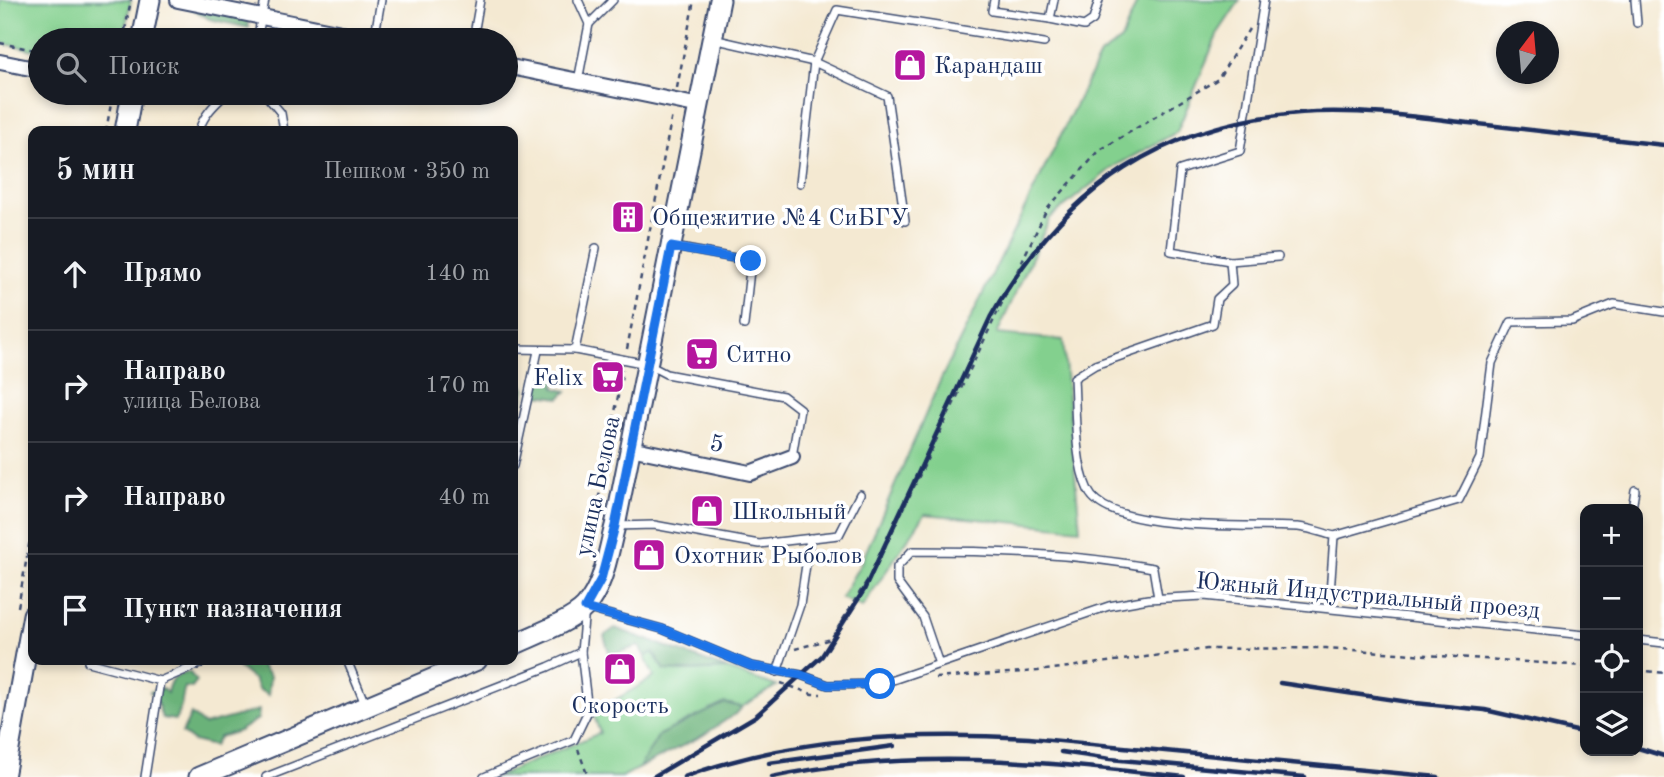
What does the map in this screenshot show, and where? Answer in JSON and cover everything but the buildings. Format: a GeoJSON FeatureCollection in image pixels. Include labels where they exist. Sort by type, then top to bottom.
{"type":"FeatureCollection","features":[{"type":"Feature","properties":{"kind":"main road"},"geometry":{"type":"LineString","coordinates":[[144,28],[150,0]]}},
{"type":"Feature","properties":{"kind":"main road","name":"улица Белова"},"geometry":{"type":"LineString","coordinates":[[585,608],[601,579],[615,526],[720,0]]}},
{"type":"Feature","properties":{"kind":"main road"},"geometry":{"type":"LineString","coordinates":[[121,105],[124,126]]}},
{"type":"Feature","properties":{"kind":"main road"},"geometry":{"type":"LineString","coordinates":[[518,643],[551,629],[585,608]]}},
{"type":"Feature","properties":{"kind":"main road"},"geometry":{"type":"LineString","coordinates":[[4,777],[8,707],[28,633]]}},
{"type":"Feature","properties":{"kind":"main road"},"geometry":{"type":"LineString","coordinates":[[200,777],[465,665]]}},
{"type":"Feature","properties":{"kind":"street"},"geometry":{"type":"LineString","coordinates":[[178,0],[316,28]]}},
{"type":"Feature","properties":{"kind":"street"},"geometry":{"type":"LineString","coordinates":[[0,62],[28,68]]}},
{"type":"Feature","properties":{"kind":"street"},"geometry":{"type":"LineString","coordinates":[[518,68],[700,106]]}},
{"type":"Feature","properties":{"kind":"street","name":"5"},"geometry":{"type":"LineString","coordinates":[[630,448],[750,473],[792,457]]}},
{"type":"Feature","properties":{"kind":"lane"},"geometry":{"type":"LineString","coordinates":[[260,28],[265,0]]}},
{"type":"Feature","properties":{"kind":"lane"},"geometry":{"type":"LineString","coordinates":[[377,28],[381,0]]}},
{"type":"Feature","properties":{"kind":"lane"},"geometry":{"type":"LineString","coordinates":[[474,28],[480,0]]}},
{"type":"Feature","properties":{"kind":"lane"},"geometry":{"type":"LineString","coordinates":[[578,0],[589,24]]}},
{"type":"Feature","properties":{"kind":"lane"},"geometry":{"type":"LineString","coordinates":[[578,81],[589,24],[613,0]]}},
{"type":"Feature","properties":{"kind":"lane"},"geometry":{"type":"LineString","coordinates":[[994,0],[992,11],[1084,26],[1093,20],[1099,0]]}},
{"type":"Feature","properties":{"kind":"lane"},"geometry":{"type":"LineString","coordinates":[[1050,19],[1054,0]]}},
{"type":"Feature","properties":{"kind":"lane"},"geometry":{"type":"LineString","coordinates":[[1634,0],[1637,23]]}},
{"type":"Feature","properties":{"kind":"lane"},"geometry":{"type":"LineString","coordinates":[[1264,2],[1240,151],[1180,170],[1171,251],[1230,261],[1278,257]]}},
{"type":"Feature","properties":{"kind":"lane"},"geometry":{"type":"LineString","coordinates":[[800,183],[814,62],[838,10],[1044,43]]}},
{"type":"Feature","properties":{"kind":"lane"},"geometry":{"type":"LineString","coordinates":[[713,38],[814,62],[887,96],[905,221]]}},
{"type":"Feature","properties":{"kind":"lane"},"geometry":{"type":"LineString","coordinates":[[202,126],[214,105]]}},
{"type":"Feature","properties":{"kind":"lane"},"geometry":{"type":"LineString","coordinates":[[274,105],[281,113],[283,126]]}},
{"type":"Feature","properties":{"kind":"lane"},"geometry":{"type":"LineString","coordinates":[[671,247],[751,261],[744,325]]}},
{"type":"Feature","properties":{"kind":"lane"},"geometry":{"type":"LineString","coordinates":[[575,350],[596,248]]}},
{"type":"Feature","properties":{"kind":"lane"},"geometry":{"type":"LineString","coordinates":[[1230,261],[1233,285],[1216,299],[1213,324],[1095,365],[1074,379],[1081,469],[1089,492],[1101,506],[1131,517],[1230,528],[1300,527],[1334,536],[1459,500],[1480,458],[1492,363],[1511,322],[1572,321],[1614,304],[1664,312]]}},
{"type":"Feature","properties":{"kind":"lane"},"geometry":{"type":"LineString","coordinates":[[518,349],[575,350],[647,364],[666,374],[783,396],[800,410],[792,457]]}},
{"type":"Feature","properties":{"kind":"lane"},"geometry":{"type":"LineString","coordinates":[[518,443],[538,351]]}},
{"type":"Feature","properties":{"kind":"lane"},"geometry":{"type":"LineString","coordinates":[[1633,504],[1635,490]]}},
{"type":"Feature","properties":{"kind":"lane"},"geometry":{"type":"LineString","coordinates":[[615,526],[653,525],[759,544],[839,535],[860,494]]}},
{"type":"Feature","properties":{"kind":"lane"},"geometry":{"type":"LineString","coordinates":[[1329,608],[1334,536]]}},
{"type":"Feature","properties":{"kind":"lane"},"geometry":{"type":"LineString","coordinates":[[777,672],[800,605],[810,538]]}},
{"type":"Feature","properties":{"kind":"lane"},"geometry":{"type":"LineString","coordinates":[[939,664],[923,617],[897,582],[897,567],[912,551],[1002,551],[1104,558],[1153,568],[1158,598]]}},
{"type":"Feature","properties":{"kind":"lane","name":"Южный Индустриальный проезд"},"geometry":{"type":"LineString","coordinates":[[585,608],[662,629],[751,666],[801,675],[828,685],[880,684],[1109,606],[1158,598],[1204,596],[1580,634]]}},
{"type":"Feature","properties":{"kind":"lane"},"geometry":{"type":"LineString","coordinates":[[484,777],[574,740],[588,711],[581,652],[585,608]]}},
{"type":"Feature","properties":{"kind":"lane"},"geometry":{"type":"LineString","coordinates":[[1643,641],[1664,643]]}},
{"type":"Feature","properties":{"kind":"lane"},"geometry":{"type":"LineString","coordinates":[[266,777],[581,652]]}},
{"type":"Feature","properties":{"kind":"lane"},"geometry":{"type":"LineString","coordinates":[[99,665],[160,681],[197,665]]}},
{"type":"Feature","properties":{"kind":"lane"},"geometry":{"type":"LineString","coordinates":[[183,671],[184,665]]}},
{"type":"Feature","properties":{"kind":"lane"},"geometry":{"type":"LineString","coordinates":[[348,665],[366,707]]}},
{"type":"Feature","properties":{"kind":"lane"},"geometry":{"type":"LineString","coordinates":[[145,777],[160,681]]}},
{"type":"Feature","properties":{"kind":"path"},"geometry":{"type":"LineString","coordinates":[[125,28],[131,0]]}},
{"type":"Feature","properties":{"kind":"path"},"geometry":{"type":"LineString","coordinates":[[593,528],[694,0]]}},
{"type":"Feature","properties":{"kind":"path"},"geometry":{"type":"LineString","coordinates":[[785,652],[831,639],[876,566],[1047,209],[1100,150],[1218,79],[1264,2]]}},
{"type":"Feature","properties":{"kind":"path"},"geometry":{"type":"LineString","coordinates":[[0,43],[28,49]]}},
{"type":"Feature","properties":{"kind":"path"},"geometry":{"type":"LineString","coordinates":[[108,126],[115,105]]}},
{"type":"Feature","properties":{"kind":"path"},"geometry":{"type":"LineString","coordinates":[[930,679],[1038,671],[1208,649],[1326,648],[1580,666]]}},
{"type":"Feature","properties":{"kind":"path"},"geometry":{"type":"LineString","coordinates":[[1643,671],[1664,673]]}},
{"type":"Feature","properties":{"kind":"path"},"geometry":{"type":"LineString","coordinates":[[771,680],[812,694],[823,694]]}},
{"type":"Feature","properties":{"kind":"path"},"geometry":{"type":"LineString","coordinates":[[574,740],[588,777]]}},
{"type":"Feature","properties":{"kind":"green space"},"geometry":{"type":"Polygon","coordinates":[[[0,0],[131,0],[125,28],[28,28],[28,49],[0,43],[0,0]]]}},
{"type":"Feature","properties":{"kind":"green space"},"geometry":{"type":"Polygon","coordinates":[[[1138,0],[1240,0],[1218,33],[1177,132],[1113,167],[1050,218],[997,334],[1063,340],[1080,529],[925,514],[862,607],[841,598],[862,561],[940,381],[1100,55],[1121,40],[1138,0]]]}},
{"type":"Feature","properties":{"kind":"green space"},"geometry":{"type":"Polygon","coordinates":[[[190,7],[248,18],[249,28],[209,19],[190,7]]]}},
{"type":"Feature","properties":{"kind":"green space"},"geometry":{"type":"Polygon","coordinates":[[[543,366],[554,369],[555,388],[567,391],[560,398],[537,395],[533,389],[543,366]]]}},
{"type":"Feature","properties":{"kind":"green space"},"geometry":{"type":"Polygon","coordinates":[[[520,381],[525,389],[518,418],[520,381]]]}},
{"type":"Feature","properties":{"kind":"green space"},"geometry":{"type":"Polygon","coordinates":[[[615,628],[727,669],[665,670],[653,652],[645,657],[639,646],[610,655],[604,636],[615,628]]]}},
{"type":"Feature","properties":{"kind":"green space"},"geometry":{"type":"Polygon","coordinates":[[[653,652],[665,670],[727,669],[776,686],[742,707],[725,703],[659,735],[639,768],[622,777],[495,777],[600,733],[593,713],[654,677],[645,657],[653,652]]]}},
{"type":"Feature","properties":{"kind":"green space"},"geometry":{"type":"Polygon","coordinates":[[[236,665],[261,665],[270,676],[268,695],[258,689],[254,680],[236,665]]]}},
{"type":"Feature","properties":{"kind":"green space"},"geometry":{"type":"Polygon","coordinates":[[[189,672],[197,681],[192,688],[185,687],[178,716],[175,720],[162,718],[156,699],[150,692],[162,688],[167,693],[174,678],[189,672]]]}},
{"type":"Feature","properties":{"kind":"green space"},"geometry":{"type":"Polygon","coordinates":[[[725,703],[742,707],[702,736],[639,768],[659,735],[725,703]]]}},
{"type":"Feature","properties":{"kind":"green space"},"geometry":{"type":"Polygon","coordinates":[[[259,710],[258,719],[239,731],[219,737],[214,746],[193,741],[182,733],[191,714],[204,725],[259,710]]]}},
{"type":"Feature","properties":{"kind":"railway"},"geometry":{"type":"LineString","coordinates":[[653,777],[756,716],[822,656],[864,590],[991,316],[1020,270],[1052,231],[1087,197],[1125,168],[1166,146],[1212,129],[1262,117],[1316,112],[1392,114],[1664,145]]}},
{"type":"Feature","properties":{"kind":"railway"},"geometry":{"type":"LineString","coordinates":[[1280,683],[1415,703],[1485,710],[1580,732]]}},
{"type":"Feature","properties":{"kind":"railway"},"geometry":{"type":"LineString","coordinates":[[684,777],[726,763],[811,745],[942,736],[1029,738],[1438,777]]}},
{"type":"Feature","properties":{"kind":"railway"},"geometry":{"type":"LineString","coordinates":[[769,763],[894,746]]}},
{"type":"Feature","properties":{"kind":"railway"},"geometry":{"type":"LineString","coordinates":[[1643,750],[1664,756]]}},
{"type":"Feature","properties":{"kind":"railway"},"geometry":{"type":"LineString","coordinates":[[1061,752],[1305,777]]}},
{"type":"Feature","properties":{"kind":"railway"},"geometry":{"type":"LineString","coordinates":[[772,777],[875,762],[926,760],[1029,762],[1184,777]]}},
{"type":"Feature","properties":{"kind":"place","name":"Карандаш"},"geometry":{"type":"Point","coordinates":[910,65]}},
{"type":"Feature","properties":{"kind":"place","name":"Общежитие №4 СиБГУ"},"geometry":{"type":"Point","coordinates":[628,217]}},
{"type":"Feature","properties":{"kind":"place","name":"Ситно"},"geometry":{"type":"Point","coordinates":[702,354]}},
{"type":"Feature","properties":{"kind":"place","name":"Felix"},"geometry":{"type":"Point","coordinates":[608,377]}},
{"type":"Feature","properties":{"kind":"place","name":"Школьный"},"geometry":{"type":"Point","coordinates":[707,511]}},
{"type":"Feature","properties":{"kind":"place","name":"Охотник Рыболов"},"geometry":{"type":"Point","coordinates":[649,555]}},
{"type":"Feature","properties":{"kind":"place","name":"Скорость"},"geometry":{"type":"Point","coordinates":[620,669]}},
{"type":"Feature","properties":{"kind":"route"},"geometry":{"type":"LineString","coordinates":[[751,261],[671,247],[615,526],[601,579],[585,608],[662,629],[751,666],[801,675],[828,685],[880,684]]}}]}
